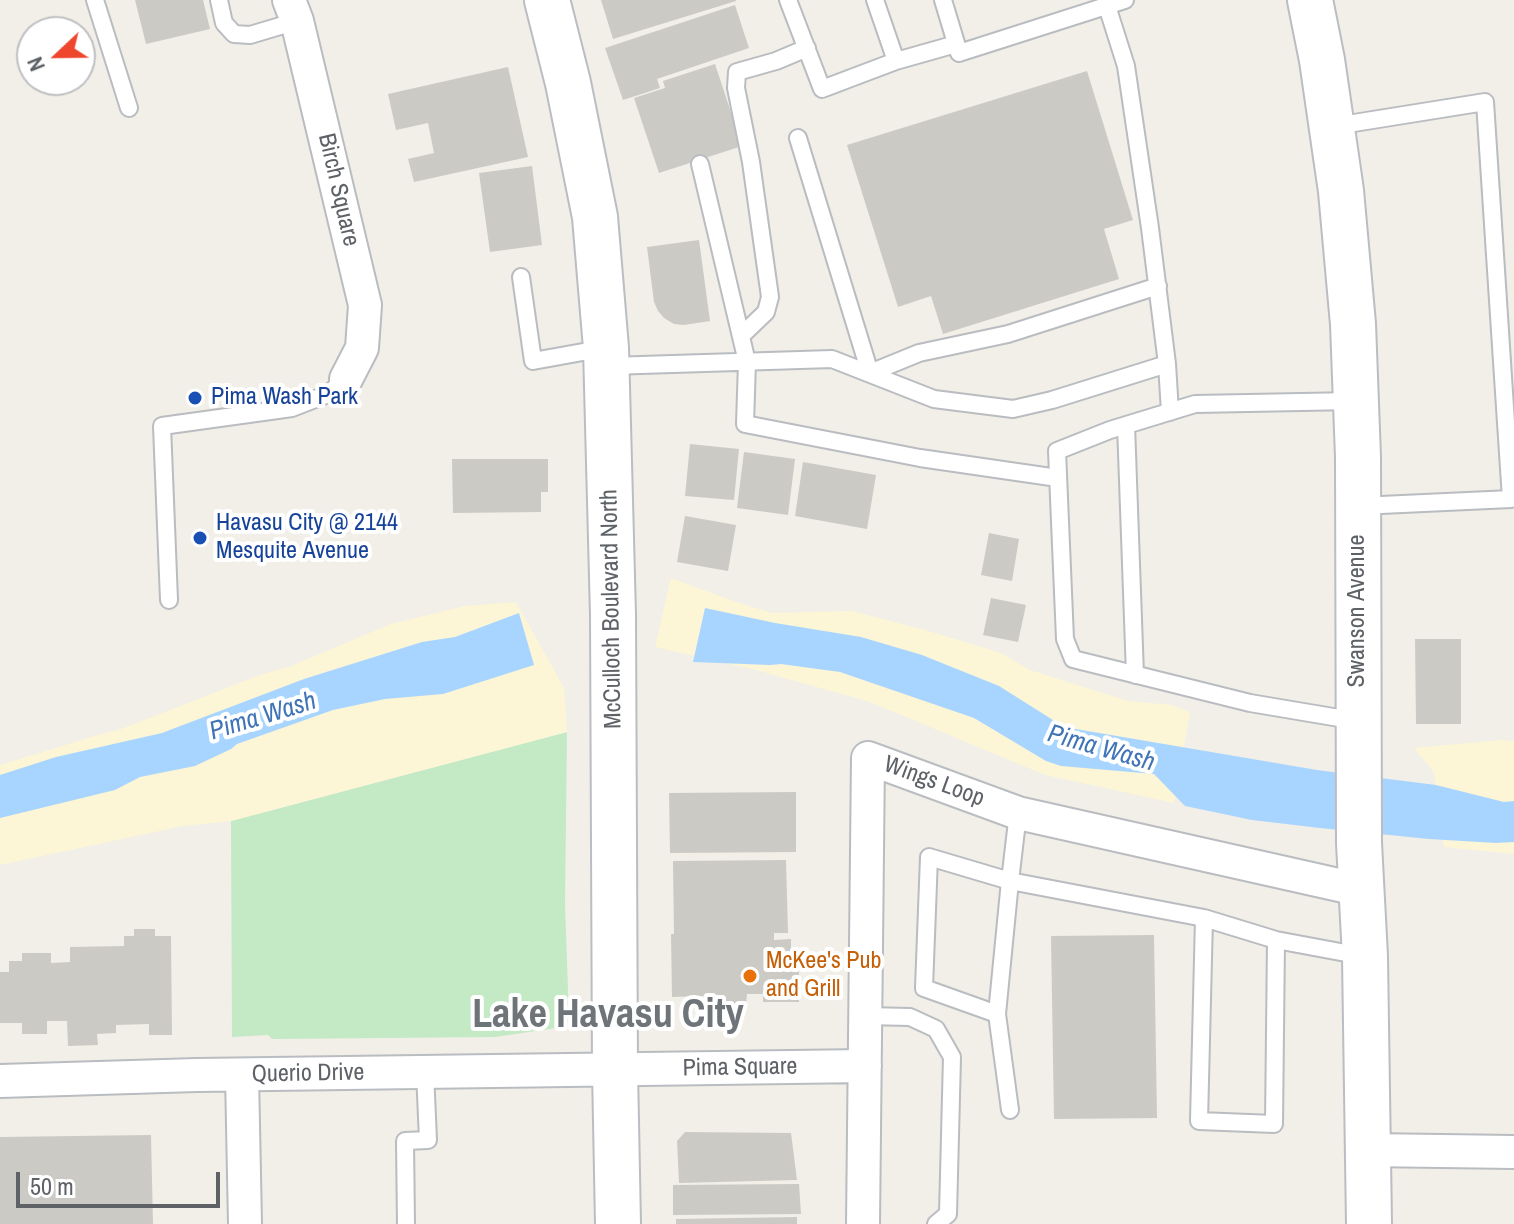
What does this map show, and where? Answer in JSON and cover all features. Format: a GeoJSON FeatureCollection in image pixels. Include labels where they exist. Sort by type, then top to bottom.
{"type":"FeatureCollection","features":[{"type":"Feature","properties":{"kind":"main road","name":"McCulloch Boulevard North"},"geometry":{"type":"LineString","coordinates":[[547,0],[568,83],[595,217],[607,357],[618,1224]]}},
{"type":"Feature","properties":{"kind":"main road","name":"Swanson Avenue"},"geometry":{"type":"LineString","coordinates":[[1310,0],[1341,191],[1353,324],[1358,506],[1359,843],[1365,957],[1369,1224]]}},
{"type":"Feature","properties":{"kind":"street","name":"Birch Square"},"geometry":{"type":"LineString","coordinates":[[293,10],[365,305],[362,348],[346,379]]}},
{"type":"Feature","properties":{"kind":"street","name":"Wings Loop"},"geometry":{"type":"LineString","coordinates":[[863,1224],[868,758],[1018,813],[1361,890]]}},
{"type":"Feature","properties":{"kind":"street","name":"Pima Square"},"geometry":{"type":"LineString","coordinates":[[615,1070],[865,1066]]}},
{"type":"Feature","properties":{"kind":"street","name":"Querio Drive"},"geometry":{"type":"LineString","coordinates":[[0,1081],[615,1070]]}},
{"type":"Feature","properties":{"kind":"street"},"geometry":{"type":"LineString","coordinates":[[242,1075],[245,1224]]}},
{"type":"Feature","properties":{"kind":"street"},"geometry":{"type":"LineString","coordinates":[[1368,1150],[1514,1152]]}},
{"type":"Feature","properties":{"kind":"lane"},"geometry":{"type":"LineString","coordinates":[[95,0],[129,108]]}},
{"type":"Feature","properties":{"kind":"lane"},"geometry":{"type":"LineString","coordinates":[[219,0],[224,23],[234,34],[250,35],[293,10]]}},
{"type":"Feature","properties":{"kind":"lane"},"geometry":{"type":"LineString","coordinates":[[788,0],[822,89],[896,61],[956,44]]}},
{"type":"Feature","properties":{"kind":"lane"},"geometry":{"type":"LineString","coordinates":[[875,0],[896,61]]}},
{"type":"Feature","properties":{"kind":"lane"},"geometry":{"type":"LineString","coordinates":[[943,0],[959,53],[1125,0]]}},
{"type":"Feature","properties":{"kind":"lane"},"geometry":{"type":"LineString","coordinates":[[1107,6],[1126,66],[1158,286],[1170,412]]}},
{"type":"Feature","properties":{"kind":"lane"},"geometry":{"type":"LineString","coordinates":[[741,336],[766,312],[770,297],[751,162],[736,88],[737,72],[807,48]]}},
{"type":"Feature","properties":{"kind":"lane"},"geometry":{"type":"LineString","coordinates":[[1331,127],[1485,102],[1511,499],[1358,506]]}},
{"type":"Feature","properties":{"kind":"lane"},"geometry":{"type":"LineString","coordinates":[[798,138],[870,373]]}},
{"type":"Feature","properties":{"kind":"lane"},"geometry":{"type":"LineString","coordinates":[[700,164],[747,362],[745,424],[920,458],[1058,478]]}},
{"type":"Feature","properties":{"kind":"lane"},"geometry":{"type":"LineString","coordinates":[[521,277],[533,361],[607,357],[747,362],[832,359],[934,399],[1013,409],[1167,364]]}},
{"type":"Feature","properties":{"kind":"lane"},"geometry":{"type":"LineString","coordinates":[[870,373],[919,353],[1008,334],[1158,286]]}},
{"type":"Feature","properties":{"kind":"lane"},"geometry":{"type":"LineString","coordinates":[[169,600],[162,426],[292,408],[328,394],[346,379]]}},
{"type":"Feature","properties":{"kind":"lane"},"geometry":{"type":"LineString","coordinates":[[1356,401],[1195,404],[1057,451],[1065,639],[1073,659],[1250,703],[1359,739]]}},
{"type":"Feature","properties":{"kind":"lane"},"geometry":{"type":"LineString","coordinates":[[1126,425],[1135,675]]}},
{"type":"Feature","properties":{"kind":"lane"},"geometry":{"type":"LineString","coordinates":[[1010,1110],[997,1014],[1018,813]]}},
{"type":"Feature","properties":{"kind":"lane"},"geometry":{"type":"LineString","coordinates":[[997,1014],[924,988],[929,857],[1010,881],[1204,918],[1276,940],[1365,957]]}},
{"type":"Feature","properties":{"kind":"lane"},"geometry":{"type":"LineString","coordinates":[[1204,918],[1199,1121],[1274,1124],[1276,940]]}},
{"type":"Feature","properties":{"kind":"lane"},"geometry":{"type":"LineString","coordinates":[[865,1016],[910,1017],[936,1029],[952,1057],[948,1214],[936,1224]]}},
{"type":"Feature","properties":{"kind":"lane"},"geometry":{"type":"LineString","coordinates":[[406,1217],[405,1141],[428,1140],[425,1072]]}},
{"type":"Feature","properties":{"kind":"green space"},"geometry":{"type":"Polygon","coordinates":[[[567,732],[565,904],[569,1020],[563,1027],[495,1037],[232,1037],[231,821],[567,732]]]}},
{"type":"Feature","properties":{"kind":"sand"},"geometry":{"type":"Polygon","coordinates":[[[671,578],[772,613],[852,611],[1001,653],[1030,670],[1128,701],[1172,705],[1190,712],[1174,803],[1045,775],[870,702],[756,670],[655,647],[671,578]]]}},
{"type":"Feature","properties":{"kind":"sand"},"geometry":{"type":"Polygon","coordinates":[[[516,602],[564,688],[567,732],[231,821],[183,826],[0,865],[0,765],[121,729],[291,666],[391,624],[465,606],[516,602]]]}},
{"type":"Feature","properties":{"kind":"sand"},"geometry":{"type":"Polygon","coordinates":[[[1514,741],[1514,854],[1444,847],[1434,772],[1414,748],[1514,741]]]}},
{"type":"Feature","properties":{"kind":"water","name":"Pima Wash"},"geometry":{"type":"Polygon","coordinates":[[[705,608],[861,637],[922,655],[999,686],[1064,727],[1317,770],[1436,785],[1504,802],[1514,801],[1514,842],[1429,839],[1320,828],[1252,820],[1185,806],[1154,774],[1061,766],[1046,761],[974,718],[840,672],[781,664],[693,662],[705,608]]]}},
{"type":"Feature","properties":{"kind":"water","name":"Pima Wash"},"geometry":{"type":"Polygon","coordinates":[[[519,613],[534,665],[443,694],[385,699],[333,710],[237,744],[195,766],[140,777],[115,790],[0,818],[0,775],[56,757],[162,733],[304,679],[422,642],[455,637],[519,613]]]}},
{"type":"Feature","properties":{"kind":"building"},"geometry":{"type":"Polygon","coordinates":[[[135,0],[203,0],[210,29],[146,44],[135,0]]]}},
{"type":"Feature","properties":{"kind":"building"},"geometry":{"type":"Polygon","coordinates":[[[601,0],[736,0],[736,1],[613,39],[601,0]]]}},
{"type":"Feature","properties":{"kind":"building"},"geometry":{"type":"Polygon","coordinates":[[[735,5],[749,48],[657,79],[660,88],[623,100],[605,48],[735,5]]]}},
{"type":"Feature","properties":{"kind":"building"},"geometry":{"type":"Polygon","coordinates":[[[715,64],[742,146],[659,173],[634,98],[665,88],[663,81],[715,64]]]}},
{"type":"Feature","properties":{"kind":"building"},"geometry":{"type":"Polygon","coordinates":[[[508,67],[528,157],[414,182],[408,159],[434,153],[428,123],[396,130],[388,94],[508,67]]]}},
{"type":"Feature","properties":{"kind":"building"},"geometry":{"type":"Polygon","coordinates":[[[1087,71],[1133,220],[1104,229],[1119,279],[943,334],[931,296],[898,307],[847,145],[1087,71]]]}},
{"type":"Feature","properties":{"kind":"building"},"geometry":{"type":"Polygon","coordinates":[[[532,166],[542,245],[490,252],[479,173],[532,166]]]}},
{"type":"Feature","properties":{"kind":"building"},"geometry":{"type":"Polygon","coordinates":[[[699,240],[710,321],[674,324],[664,318],[654,302],[647,247],[699,240]]]}},
{"type":"Feature","properties":{"kind":"building"},"geometry":{"type":"Polygon","coordinates":[[[690,444],[739,449],[734,500],[685,496],[690,444]]]}},
{"type":"Feature","properties":{"kind":"building"},"geometry":{"type":"Polygon","coordinates":[[[744,452],[795,459],[788,515],[737,508],[744,452]]]}},
{"type":"Feature","properties":{"kind":"building"},"geometry":{"type":"Polygon","coordinates":[[[452,459],[548,459],[548,492],[541,492],[541,512],[453,513],[452,459]]]}},
{"type":"Feature","properties":{"kind":"building"},"geometry":{"type":"Polygon","coordinates":[[[803,462],[876,475],[867,529],[795,516],[803,462]]]}},
{"type":"Feature","properties":{"kind":"building"},"geometry":{"type":"Polygon","coordinates":[[[685,516],[736,525],[728,571],[677,562],[685,516]]]}},
{"type":"Feature","properties":{"kind":"building"},"geometry":{"type":"Polygon","coordinates":[[[989,533],[1019,539],[1012,581],[981,575],[989,533]]]}},
{"type":"Feature","properties":{"kind":"building"},"geometry":{"type":"Polygon","coordinates":[[[991,598],[1026,605],[1018,642],[983,635],[991,598]]]}},
{"type":"Feature","properties":{"kind":"building"},"geometry":{"type":"Polygon","coordinates":[[[1415,639],[1461,639],[1461,724],[1416,724],[1415,639]]]}},
{"type":"Feature","properties":{"kind":"building"},"geometry":{"type":"Polygon","coordinates":[[[796,792],[796,852],[670,853],[669,793],[796,792]]]}},
{"type":"Feature","properties":{"kind":"building"},"geometry":{"type":"Polygon","coordinates":[[[786,860],[788,933],[774,933],[774,940],[791,939],[791,956],[799,956],[799,1002],[763,1002],[763,994],[747,994],[746,1004],[710,1004],[707,996],[672,997],[673,861],[786,860]]]}},
{"type":"Feature","properties":{"kind":"building"},"geometry":{"type":"Polygon","coordinates":[[[134,929],[155,929],[155,936],[171,936],[172,1035],[149,1035],[149,1024],[116,1025],[116,1033],[97,1034],[98,1045],[68,1046],[67,1021],[47,1021],[47,1034],[22,1034],[22,1023],[0,1023],[0,972],[9,972],[9,961],[22,961],[22,953],[51,953],[51,963],[70,962],[70,947],[124,946],[124,936],[134,936],[134,929]]]}},
{"type":"Feature","properties":{"kind":"building"},"geometry":{"type":"Polygon","coordinates":[[[1154,935],[1157,1118],[1054,1119],[1051,936],[1154,935]]]}},
{"type":"Feature","properties":{"kind":"building"},"geometry":{"type":"Polygon","coordinates":[[[685,1132],[791,1133],[797,1180],[679,1183],[677,1141],[685,1132]]]}},
{"type":"Feature","properties":{"kind":"building"},"geometry":{"type":"Polygon","coordinates":[[[151,1135],[153,1224],[0,1224],[0,1137],[151,1135]]]}},
{"type":"Feature","properties":{"kind":"building"},"geometry":{"type":"Polygon","coordinates":[[[799,1184],[801,1214],[673,1215],[673,1185],[799,1184]]]}},
{"type":"Feature","properties":{"kind":"building"},"geometry":{"type":"Polygon","coordinates":[[[797,1217],[797,1224],[676,1224],[676,1219],[797,1217]]]}},
{"type":"Feature","properties":{"kind":"place","name":"Pima Wash Park"},"geometry":{"type":"Point","coordinates":[195,398]}},
{"type":"Feature","properties":{"kind":"place","name":"Havasu City @ 2144 Mesquite Avenue"},"geometry":{"type":"Point","coordinates":[200,538]}},
{"type":"Feature","properties":{"kind":"place","name":"McKee's Pub and Grill"},"geometry":{"type":"Point","coordinates":[750,976]}},
{"type":"Feature","properties":{"kind":"district","name":"Lake Havasu City"},"geometry":{"type":"Point","coordinates":[608,1016]}}]}
